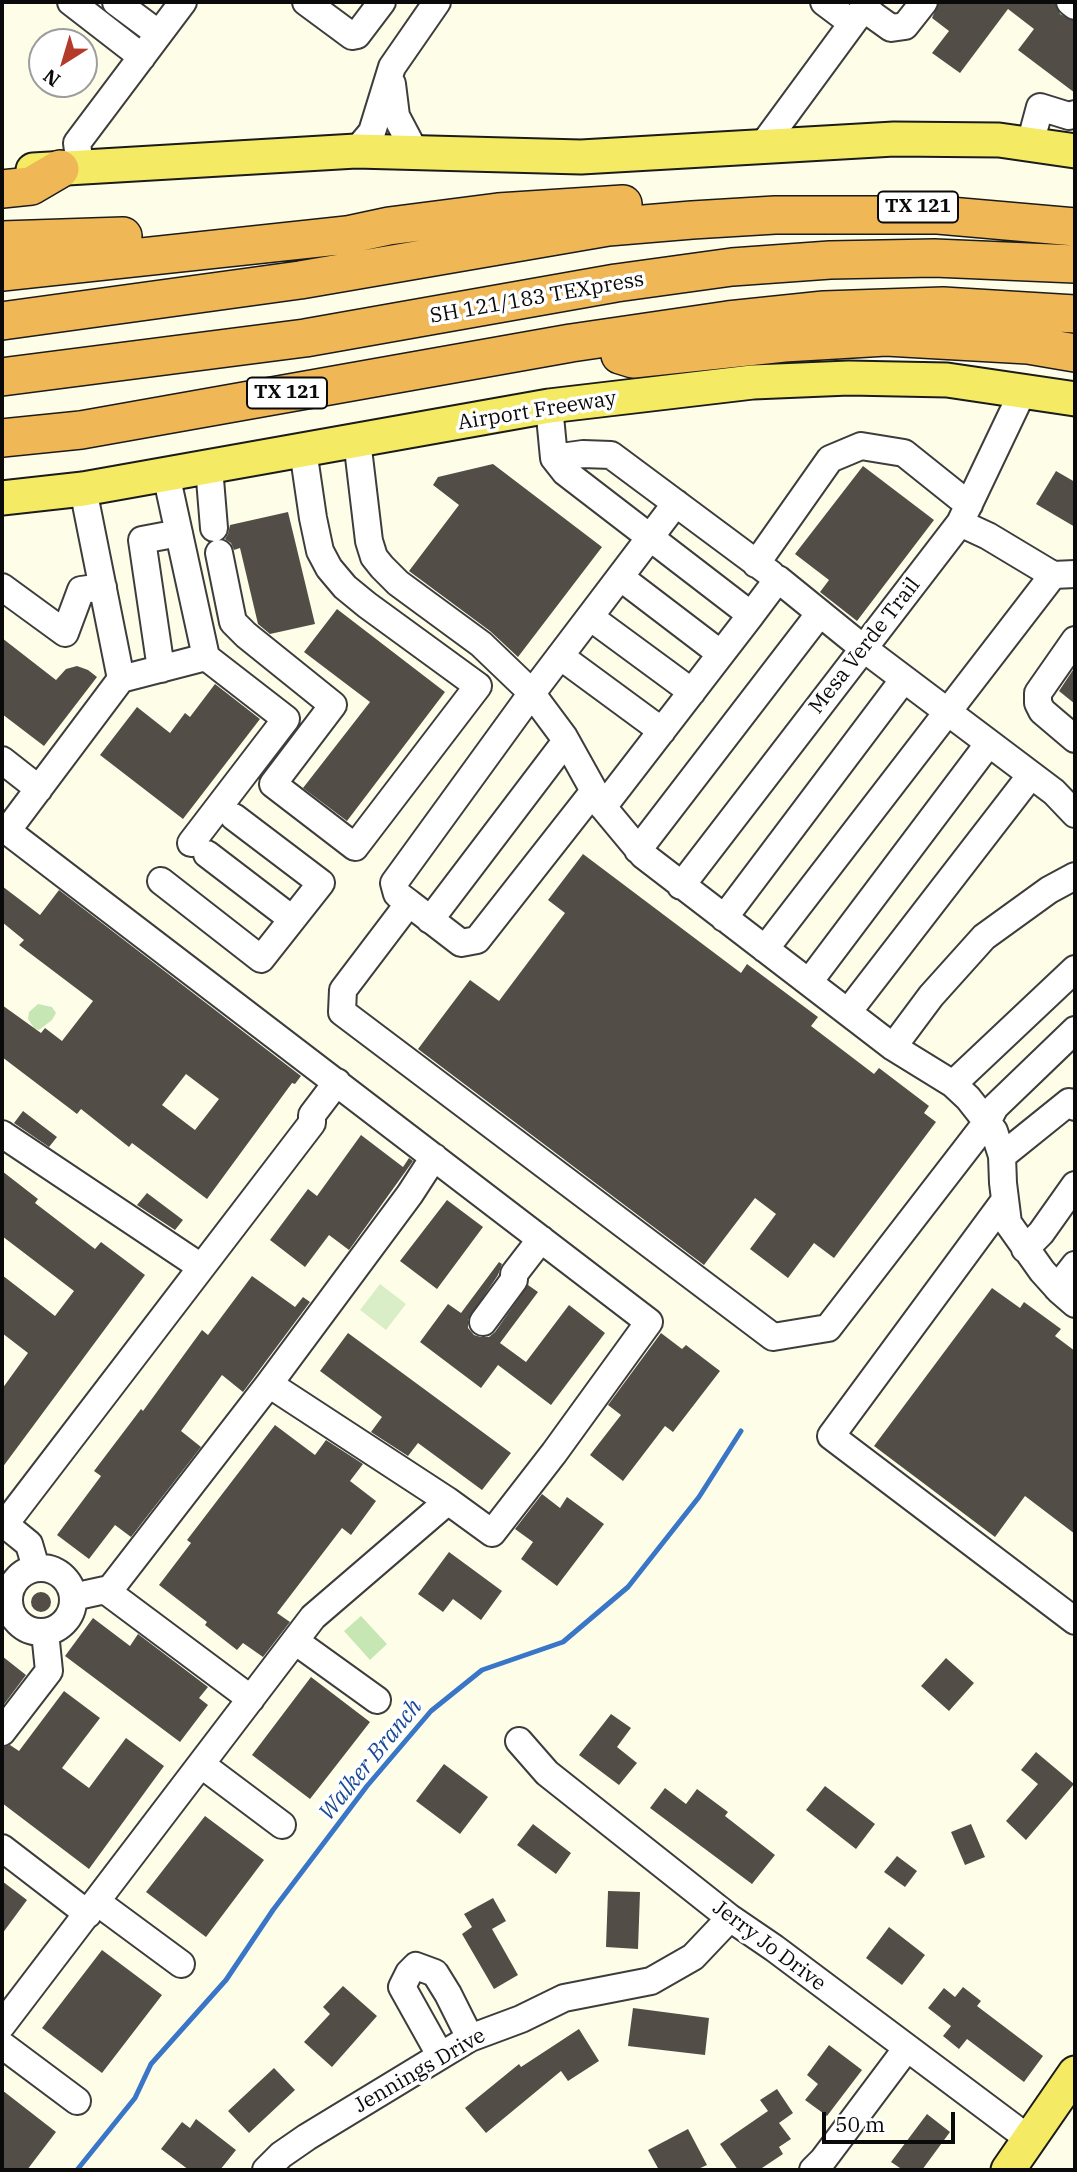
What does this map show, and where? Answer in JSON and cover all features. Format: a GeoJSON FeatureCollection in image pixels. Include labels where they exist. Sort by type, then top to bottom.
{"type":"FeatureCollection","features":[{"type":"Feature","properties":{"kind":"highway"},"geometry":{"type":"LineString","coordinates":[[2,189],[31,186],[70,168]]}},
{"type":"Feature","properties":{"kind":"highway","name":"TX 121"},"geometry":{"type":"LineString","coordinates":[[2,272],[347,235],[389,226],[498,212],[608,205],[761,201],[978,210],[1075,219]]}},
{"type":"Feature","properties":{"kind":"highway"},"geometry":{"type":"LineString","coordinates":[[2,321],[209,293],[608,227],[775,215],[938,215],[1075,227]]}},
{"type":"Feature","properties":{"kind":"highway"},"geometry":{"type":"LineString","coordinates":[[2,240],[146,234],[312,219],[347,235]]}},
{"type":"Feature","properties":{"kind":"highway","name":"SH 121/183 TEXpress"},"geometry":{"type":"LineString","coordinates":[[2,377],[305,338],[616,283],[732,267],[830,260],[934,258],[1075,264]]}},
{"type":"Feature","properties":{"kind":"highway","name":"TX 121"},"geometry":{"type":"LineString","coordinates":[[2,438],[80,430],[572,343],[728,320],[824,310],[943,306],[1075,314]]}},
{"type":"Feature","properties":{"kind":"highway"},"geometry":{"type":"LineString","coordinates":[[572,343],[634,359],[784,343],[886,337],[1016,344],[1075,353]]}},
{"type":"Feature","properties":{"kind":"main road"},"geometry":{"type":"LineString","coordinates":[[2,172],[356,152],[581,157],[894,139],[999,140],[1075,151]]}},
{"type":"Feature","properties":{"kind":"main road","name":"Airport Freeway"},"geometry":{"type":"LineString","coordinates":[[2,499],[83,489],[549,406],[752,382],[835,379],[947,380],[1075,399]]}},
{"type":"Feature","properties":{"kind":"main road"},"geometry":{"type":"LineString","coordinates":[[1008,2170],[1075,2073]]}},
{"type":"Feature","properties":{"kind":"street"},"geometry":{"type":"LineString","coordinates":[[71,2],[142,57]]}},
{"type":"Feature","properties":{"kind":"street"},"geometry":{"type":"LineString","coordinates":[[99,23],[115,2],[159,34]]}},
{"type":"Feature","properties":{"kind":"street"},"geometry":{"type":"LineString","coordinates":[[70,168],[77,142],[183,2]]}},
{"type":"Feature","properties":{"kind":"street"},"geometry":{"type":"LineString","coordinates":[[318,5],[352,36],[357,35],[382,2]]}},
{"type":"Feature","properties":{"kind":"street"},"geometry":{"type":"LineString","coordinates":[[356,152],[372,132],[392,68],[437,2]]}},
{"type":"Feature","properties":{"kind":"street"},"geometry":{"type":"LineString","coordinates":[[824,2],[861,11],[891,28],[905,26],[923,2]]}},
{"type":"Feature","properties":{"kind":"street"},"geometry":{"type":"LineString","coordinates":[[1070,2],[1075,6]]}},
{"type":"Feature","properties":{"kind":"street"},"geometry":{"type":"LineString","coordinates":[[763,145],[861,11]]}},
{"type":"Feature","properties":{"kind":"street"},"geometry":{"type":"LineString","coordinates":[[392,68],[392,97],[396,116],[416,154]]}},
{"type":"Feature","properties":{"kind":"street"},"geometry":{"type":"LineString","coordinates":[[1030,144],[1040,107],[1069,116],[1075,114]]}},
{"type":"Feature","properties":{"kind":"street","name":"Mesa Verde Trail"},"geometry":{"type":"LineString","coordinates":[[681,886],[965,514],[1023,391]]}},
{"type":"Feature","properties":{"kind":"street"},"geometry":{"type":"LineString","coordinates":[[549,406],[554,458],[565,472],[751,615]]}},
{"type":"Feature","properties":{"kind":"street"},"geometry":{"type":"LineString","coordinates":[[357,440],[369,541],[374,557],[398,583],[481,644],[532,693],[566,741],[599,799],[638,850],[681,886],[893,1047],[953,1084],[968,1098],[994,1131],[1002,1156],[1008,1223],[1025,1249],[1066,1296]]}},
{"type":"Feature","properties":{"kind":"street"},"geometry":{"type":"LineString","coordinates":[[756,564],[830,458],[861,446],[904,453],[988,536],[1064,574],[948,712],[765,949]]}},
{"type":"Feature","properties":{"kind":"street"},"geometry":{"type":"LineString","coordinates":[[303,450],[320,551],[329,568],[345,587],[367,605],[478,685]]}},
{"type":"Feature","properties":{"kind":"street"},"geometry":{"type":"LineString","coordinates":[[554,458],[583,454],[611,455],[778,579],[863,648],[1054,792],[1075,814]]}},
{"type":"Feature","properties":{"kind":"street"},"geometry":{"type":"LineString","coordinates":[[209,467],[217,541],[233,622],[334,705],[273,784],[355,846],[478,685],[502,663]]}},
{"type":"Feature","properties":{"kind":"street"},"geometry":{"type":"LineString","coordinates":[[166,474],[206,657],[286,719],[199,848],[292,919]]}},
{"type":"Feature","properties":{"kind":"street"},"geometry":{"type":"LineString","coordinates":[[83,489],[121,679]]}},
{"type":"Feature","properties":{"kind":"street"},"geometry":{"type":"LineString","coordinates":[[676,503],[532,693],[394,883],[397,894],[460,943],[477,940],[599,799],[662,731],[778,579]]}},
{"type":"Feature","properties":{"kind":"street"},"geometry":{"type":"LineString","coordinates":[[161,669],[142,540],[179,533]]}},
{"type":"Feature","properties":{"kind":"street"},"geometry":{"type":"LineString","coordinates":[[620,578],[721,653]]}},
{"type":"Feature","properties":{"kind":"street"},"geometry":{"type":"LineString","coordinates":[[2,588],[65,633],[81,590],[103,587]]}},
{"type":"Feature","properties":{"kind":"street"},"geometry":{"type":"LineString","coordinates":[[638,850],[820,613]]}},
{"type":"Feature","properties":{"kind":"street"},"geometry":{"type":"LineString","coordinates":[[590,617],[692,692]]}},
{"type":"Feature","properties":{"kind":"street"},"geometry":{"type":"LineString","coordinates":[[1075,640],[1038,693],[1038,703],[1042,711],[1075,739]]}},
{"type":"Feature","properties":{"kind":"street"},"geometry":{"type":"LineString","coordinates":[[560,656],[662,731]]}},
{"type":"Feature","properties":{"kind":"street"},"geometry":{"type":"LineString","coordinates":[[206,657],[121,679],[39,789],[5,829],[649,1322],[492,1533],[448,1501],[269,1384]]}},
{"type":"Feature","properties":{"kind":"street"},"geometry":{"type":"LineString","coordinates":[[724,918],[904,679]]}},
{"type":"Feature","properties":{"kind":"street"},"geometry":{"type":"LineString","coordinates":[[430,920],[566,741]]}},
{"type":"Feature","properties":{"kind":"street"},"geometry":{"type":"LineString","coordinates":[[809,982],[989,743]]}},
{"type":"Feature","properties":{"kind":"street"},"geometry":{"type":"LineString","coordinates":[[2,760],[39,789]]}},
{"type":"Feature","properties":{"kind":"street"},"geometry":{"type":"LineString","coordinates":[[848,1012],[1031,775]]}},
{"type":"Feature","properties":{"kind":"street"},"geometry":{"type":"LineString","coordinates":[[161,881],[261,959],[321,883],[234,817]]}},
{"type":"Feature","properties":{"kind":"street"},"geometry":{"type":"LineString","coordinates":[[893,1047],[931,996],[984,937],[1049,890],[1075,876]]}},
{"type":"Feature","properties":{"kind":"street"},"geometry":{"type":"LineString","coordinates":[[409,903],[343,990],[342,1012],[773,1337],[828,1328],[987,1122],[995,1107],[1075,1031]]}},
{"type":"Feature","properties":{"kind":"street"},"geometry":{"type":"LineString","coordinates":[[953,1084],[1075,969]]}},
{"type":"Feature","properties":{"kind":"street"},"geometry":{"type":"LineString","coordinates":[[36,1568],[29,1544],[3,1523],[312,1123],[312,1115],[337,1082]]}},
{"type":"Feature","properties":{"kind":"street"},"geometry":{"type":"LineString","coordinates":[[1002,1156],[1073,1102]]}},
{"type":"Feature","properties":{"kind":"street"},"geometry":{"type":"LineString","coordinates":[[2,1134],[201,1267]]}},
{"type":"Feature","properties":{"kind":"street"},"geometry":{"type":"LineString","coordinates":[[108,1592],[269,1384],[410,1194],[434,1157]]}},
{"type":"Feature","properties":{"kind":"street"},"geometry":{"type":"LineString","coordinates":[[1025,1249],[1041,1233],[1075,1185]]}},
{"type":"Feature","properties":{"kind":"street"},"geometry":{"type":"LineString","coordinates":[[1005,1200],[831,1436],[1075,1621]]}},
{"type":"Feature","properties":{"kind":"street"},"geometry":{"type":"LineString","coordinates":[[483,1322],[541,1239]]}},
{"type":"Feature","properties":{"kind":"street"},"geometry":{"type":"LineString","coordinates":[[1066,1296],[1075,1265]]}},
{"type":"Feature","properties":{"kind":"street"},"geometry":{"type":"LineString","coordinates":[[2,2025],[313,1617],[448,1501]]}},
{"type":"Feature","properties":{"kind":"street"},"geometry":{"type":"LineString","coordinates":[[36,1568],[51,1569],[64,1577],[74,1597],[71,1611],[60,1627],[45,1632],[34,1633],[16,1623],[8,1605],[11,1589],[21,1574],[36,1568]]}},
{"type":"Feature","properties":{"kind":"street"},"geometry":{"type":"LineString","coordinates":[[74,1597],[105,1590],[251,1699]]}},
{"type":"Feature","properties":{"kind":"street"},"geometry":{"type":"LineString","coordinates":[[2,1732],[49,1671],[45,1632]]}},
{"type":"Feature","properties":{"kind":"street"},"geometry":{"type":"LineString","coordinates":[[295,1641],[377,1700]]}},
{"type":"Feature","properties":{"kind":"street","name":"Jerry Jo Drive"},"geometry":{"type":"LineString","coordinates":[[519,1741],[547,1773],[730,1918],[1029,2139]]}},
{"type":"Feature","properties":{"kind":"street"},"geometry":{"type":"LineString","coordinates":[[202,1765],[282,1825]]}},
{"type":"Feature","properties":{"kind":"street"},"geometry":{"type":"LineString","coordinates":[[2,1848],[181,1964]]}},
{"type":"Feature","properties":{"kind":"street","name":"Jennings Drive"},"geometry":{"type":"LineString","coordinates":[[266,2170],[281,2155],[307,2137],[470,2038],[521,2019],[564,1998],[651,1982],[692,1957],[730,1918]]}},
{"type":"Feature","properties":{"kind":"street"},"geometry":{"type":"LineString","coordinates":[[440,2055],[402,1987],[416,1966],[435,1973],[449,1994],[470,2038]]}},
{"type":"Feature","properties":{"kind":"street"},"geometry":{"type":"LineString","coordinates":[[2,2045],[77,2101]]}},
{"type":"Feature","properties":{"kind":"street"},"geometry":{"type":"LineString","coordinates":[[813,2170],[907,2048]]}},
{"type":"Feature","properties":{"kind":"green space"},"geometry":{"type":"Polygon","coordinates":[[[38,1004],[52,1007],[56,1013],[52,1020],[39,1030],[34,1028],[28,1019],[29,1012],[38,1004]]]}},
{"type":"Feature","properties":{"kind":"green space"},"geometry":{"type":"Polygon","coordinates":[[[380,1284],[406,1304],[386,1330],[360,1310],[380,1284]]]}},
{"type":"Feature","properties":{"kind":"green space"},"geometry":{"type":"Polygon","coordinates":[[[361,1616],[387,1644],[370,1660],[344,1631],[361,1616]]]}},
{"type":"Feature","properties":{"kind":"building"},"geometry":{"type":"Polygon","coordinates":[[[939,2],[1055,2],[1060,14],[1075,21],[1075,93],[1018,50],[1034,29],[1008,9],[960,73],[932,53],[949,31],[932,18],[939,2]]]}},
{"type":"Feature","properties":{"kind":"building"},"geometry":{"type":"Polygon","coordinates":[[[493,464],[602,547],[518,657],[490,631],[409,571],[459,505],[433,485],[438,477],[493,464]]]}},
{"type":"Feature","properties":{"kind":"building"},"geometry":{"type":"Polygon","coordinates":[[[863,466],[934,520],[857,621],[820,592],[829,580],[795,554],[863,466]]]}},
{"type":"Feature","properties":{"kind":"building"},"geometry":{"type":"Polygon","coordinates":[[[1056,471],[1075,482],[1075,527],[1036,504],[1056,471]]]}},
{"type":"Feature","properties":{"kind":"building"},"geometry":{"type":"Polygon","coordinates":[[[288,512],[315,624],[270,634],[258,624],[240,548],[234,550],[231,543],[225,539],[230,525],[288,512]]]}},
{"type":"Feature","properties":{"kind":"building"},"geometry":{"type":"Polygon","coordinates":[[[337,609],[445,692],[347,821],[303,788],[370,702],[304,652],[337,609]]]}},
{"type":"Feature","properties":{"kind":"building"},"geometry":{"type":"Polygon","coordinates":[[[2,638],[56,680],[66,669],[77,666],[97,677],[44,746],[2,714],[2,638]]]}},
{"type":"Feature","properties":{"kind":"building"},"geometry":{"type":"Polygon","coordinates":[[[1075,667],[1075,704],[1059,691],[1075,667]]]}},
{"type":"Feature","properties":{"kind":"building"},"geometry":{"type":"Polygon","coordinates":[[[215,684],[260,719],[183,819],[100,755],[137,707],[170,733],[185,713],[190,717],[215,684]]]}},
{"type":"Feature","properties":{"kind":"building"},"geometry":{"type":"Polygon","coordinates":[[[583,854],[741,973],[747,964],[818,1017],[811,1026],[874,1074],[879,1068],[929,1106],[924,1113],[936,1122],[834,1258],[814,1243],[788,1278],[750,1249],[776,1214],[755,1198],[704,1265],[418,1049],[470,980],[499,1001],[565,913],[548,900],[583,854]]]}},
{"type":"Feature","properties":{"kind":"building"},"geometry":{"type":"Polygon","coordinates":[[[2,886],[40,915],[59,890],[301,1076],[295,1084],[292,1083],[207,1199],[132,1143],[129,1147],[81,1109],[77,1114],[2,1057],[2,1005],[41,1033],[45,1028],[62,1041],[93,1001],[19,945],[24,940],[2,922],[2,886]],[[186,1074],[162,1105],[195,1130],[219,1099],[186,1074]]]}},
{"type":"Feature","properties":{"kind":"building"},"geometry":{"type":"Polygon","coordinates":[[[23,1111],[57,1137],[49,1147],[14,1123],[23,1111]]]}},
{"type":"Feature","properties":{"kind":"building"},"geometry":{"type":"Polygon","coordinates":[[[361,1135],[403,1167],[409,1158],[413,1161],[349,1250],[329,1235],[305,1267],[270,1240],[308,1189],[317,1196],[361,1135]]]}},
{"type":"Feature","properties":{"kind":"building"},"geometry":{"type":"Polygon","coordinates":[[[2,1171],[38,1199],[35,1203],[95,1249],[101,1242],[145,1275],[2,1468],[2,1389],[28,1353],[2,1333],[2,1275],[55,1316],[74,1291],[2,1236],[2,1171]]]}},
{"type":"Feature","properties":{"kind":"building"},"geometry":{"type":"Polygon","coordinates":[[[147,1193],[183,1220],[175,1230],[137,1205],[147,1193]]]}},
{"type":"Feature","properties":{"kind":"building"},"geometry":{"type":"Polygon","coordinates":[[[447,1200],[483,1227],[437,1289],[400,1261],[447,1200]]]}},
{"type":"Feature","properties":{"kind":"building"},"geometry":{"type":"Polygon","coordinates":[[[499,1262],[502,1264],[498,1275],[468,1320],[468,1328],[474,1335],[489,1337],[495,1332],[528,1285],[538,1292],[500,1343],[526,1362],[569,1305],[605,1333],[551,1405],[498,1365],[481,1388],[420,1342],[448,1304],[461,1313],[499,1262]]]}},
{"type":"Feature","properties":{"kind":"building"},"geometry":{"type":"Polygon","coordinates":[[[252,1276],[295,1307],[303,1297],[310,1302],[243,1392],[222,1375],[181,1431],[201,1447],[131,1537],[115,1525],[89,1559],[57,1535],[101,1476],[94,1471],[141,1409],[143,1411],[202,1330],[208,1335],[252,1276]]]}},
{"type":"Feature","properties":{"kind":"building"},"geometry":{"type":"Polygon","coordinates":[[[992,1288],[1020,1308],[1024,1302],[1061,1329],[1055,1336],[1075,1351],[1075,1534],[1025,1496],[995,1537],[874,1446],[992,1288]]]}},
{"type":"Feature","properties":{"kind":"building"},"geometry":{"type":"Polygon","coordinates":[[[348,1333],[511,1453],[482,1490],[418,1443],[408,1456],[371,1432],[382,1417],[320,1371],[348,1333]]]}},
{"type":"Feature","properties":{"kind":"building"},"geometry":{"type":"Polygon","coordinates":[[[661,1333],[682,1349],[686,1345],[720,1371],[673,1432],[665,1426],[623,1481],[590,1455],[621,1415],[608,1405],[661,1333]]]}},
{"type":"Feature","properties":{"kind":"building"},"geometry":{"type":"Polygon","coordinates":[[[275,1425],[315,1455],[326,1440],[363,1464],[350,1481],[376,1501],[351,1535],[342,1528],[277,1613],[290,1622],[263,1657],[243,1643],[237,1650],[205,1625],[207,1622],[159,1585],[191,1543],[187,1540],[275,1425]]]}},
{"type":"Feature","properties":{"kind":"building"},"geometry":{"type":"Polygon","coordinates":[[[542,1494],[560,1508],[567,1497],[604,1524],[557,1586],[521,1559],[533,1542],[515,1529],[542,1494]]]}},
{"type":"Feature","properties":{"kind":"building"},"geometry":{"type":"Polygon","coordinates":[[[449,1552],[502,1591],[481,1620],[453,1599],[443,1612],[418,1594],[449,1552]]]}},
{"type":"Feature","properties":{"kind":"building"},"geometry":{"type":"Polygon","coordinates":[[[37,1592],[45,1592],[51,1602],[45,1612],[37,1612],[31,1606],[31,1598],[37,1592]]]}},
{"type":"Feature","properties":{"kind":"building"},"geometry":{"type":"Polygon","coordinates":[[[93,1618],[130,1646],[138,1634],[208,1687],[199,1698],[208,1705],[180,1742],[65,1656],[93,1618]]]}},
{"type":"Feature","properties":{"kind":"building"},"geometry":{"type":"Polygon","coordinates":[[[2,1656],[26,1675],[2,1707],[2,1656]]]}},
{"type":"Feature","properties":{"kind":"building"},"geometry":{"type":"Polygon","coordinates":[[[946,1658],[974,1683],[949,1711],[921,1686],[946,1658]]]}},
{"type":"Feature","properties":{"kind":"building"},"geometry":{"type":"Polygon","coordinates":[[[311,1677],[370,1722],[310,1799],[252,1755],[311,1677]]]}},
{"type":"Feature","properties":{"kind":"building"},"geometry":{"type":"Polygon","coordinates":[[[64,1691],[100,1718],[62,1768],[89,1788],[126,1738],[164,1766],[89,1869],[2,1803],[2,1747],[10,1745],[19,1751],[64,1691]]]}},
{"type":"Feature","properties":{"kind":"building"},"geometry":{"type":"Polygon","coordinates":[[[611,1714],[631,1728],[617,1747],[637,1763],[619,1785],[579,1755],[611,1714]]]}},
{"type":"Feature","properties":{"kind":"building"},"geometry":{"type":"Polygon","coordinates":[[[1036,1752],[1074,1784],[1026,1840],[1006,1821],[1038,1784],[1021,1770],[1036,1752]]]}},
{"type":"Feature","properties":{"kind":"building"},"geometry":{"type":"Polygon","coordinates":[[[444,1764],[488,1797],[460,1834],[416,1801],[444,1764]]]}},
{"type":"Feature","properties":{"kind":"building"},"geometry":{"type":"Polygon","coordinates":[[[825,1786],[875,1824],[856,1849],[806,1810],[825,1786]]]}},
{"type":"Feature","properties":{"kind":"building"},"geometry":{"type":"Polygon","coordinates":[[[665,1788],[686,1804],[697,1789],[728,1812],[725,1816],[775,1855],[752,1884],[650,1808],[665,1788]]]}},
{"type":"Feature","properties":{"kind":"building"},"geometry":{"type":"Polygon","coordinates":[[[205,1816],[264,1860],[206,1937],[146,1892],[205,1816]]]}},
{"type":"Feature","properties":{"kind":"building"},"geometry":{"type":"Polygon","coordinates":[[[533,1824],[571,1853],[556,1874],[517,1845],[533,1824]]]}},
{"type":"Feature","properties":{"kind":"building"},"geometry":{"type":"Polygon","coordinates":[[[971,1824],[985,1857],[965,1865],[951,1832],[971,1824]]]}},
{"type":"Feature","properties":{"kind":"building"},"geometry":{"type":"Polygon","coordinates":[[[897,1856],[917,1871],[905,1887],[884,1872],[897,1856]]]}},
{"type":"Feature","properties":{"kind":"building"},"geometry":{"type":"Polygon","coordinates":[[[2,1881],[27,1900],[2,1934],[2,1881]]]}},
{"type":"Feature","properties":{"kind":"building"},"geometry":{"type":"Polygon","coordinates":[[[608,1891],[640,1892],[638,1949],[606,1947],[608,1891]]]}},
{"type":"Feature","properties":{"kind":"building"},"geometry":{"type":"Polygon","coordinates":[[[493,1898],[506,1921],[492,1929],[518,1975],[494,1989],[462,1934],[472,1927],[464,1914],[493,1898]]]}},
{"type":"Feature","properties":{"kind":"building"},"geometry":{"type":"Polygon","coordinates":[[[889,1927],[925,1955],[902,1985],[866,1958],[889,1927]]]}},
{"type":"Feature","properties":{"kind":"building"},"geometry":{"type":"Polygon","coordinates":[[[102,1950],[162,1995],[102,2073],[42,2028],[102,1950]]]}},
{"type":"Feature","properties":{"kind":"building"},"geometry":{"type":"Polygon","coordinates":[[[343,1986],[377,2016],[332,2067],[304,2042],[330,2014],[323,2007],[343,1986]]]}},
{"type":"Feature","properties":{"kind":"building"},"geometry":{"type":"Polygon","coordinates":[[[963,1987],[981,2001],[977,2006],[1043,2056],[1024,2082],[967,2039],[959,2049],[943,2036],[951,2026],[928,2008],[944,1988],[955,1997],[963,1987]]]}},
{"type":"Feature","properties":{"kind":"building"},"geometry":{"type":"Polygon","coordinates":[[[633,2008],[709,2018],[705,2055],[628,2046],[633,2008]]]}},
{"type":"Feature","properties":{"kind":"building"},"geometry":{"type":"Polygon","coordinates":[[[579,2029],[599,2061],[568,2081],[561,2071],[486,2133],[465,2108],[519,2064],[521,2067],[579,2029]]]}},
{"type":"Feature","properties":{"kind":"building"},"geometry":{"type":"Polygon","coordinates":[[[829,2045],[862,2070],[827,2116],[805,2100],[818,2084],[807,2075],[829,2045]]]}},
{"type":"Feature","properties":{"kind":"building"},"geometry":{"type":"Polygon","coordinates":[[[274,2068],[295,2090],[249,2133],[228,2111],[274,2068]]]}},
{"type":"Feature","properties":{"kind":"building"},"geometry":{"type":"Polygon","coordinates":[[[777,2089],[793,2113],[779,2123],[791,2139],[779,2147],[783,2154],[759,2170],[738,2170],[720,2144],[768,2111],[760,2100],[777,2089]]]}},
{"type":"Feature","properties":{"kind":"building"},"geometry":{"type":"Polygon","coordinates":[[[2,2090],[56,2132],[27,2170],[2,2170],[2,2090]]]}},
{"type":"Feature","properties":{"kind":"building"},"geometry":{"type":"Polygon","coordinates":[[[927,2114],[950,2132],[922,2170],[903,2170],[891,2162],[927,2114]]]}},
{"type":"Feature","properties":{"kind":"building"},"geometry":{"type":"Polygon","coordinates":[[[196,2119],[236,2150],[220,2170],[189,2170],[161,2149],[182,2122],[190,2128],[196,2119]]]}},
{"type":"Feature","properties":{"kind":"building"},"geometry":{"type":"Polygon","coordinates":[[[688,2129],[707,2165],[696,2170],[659,2170],[648,2150],[688,2129]]]}},
{"type":"Feature","properties":{"kind":"waterway","name":"Walker Branch"},"geometry":{"type":"LineString","coordinates":[[77,2170],[135,2098],[151,2064],[226,1980],[273,1910],[367,1786],[431,1711],[482,1670],[563,1642],[628,1587],[699,1497],[741,1431]]}}]}
